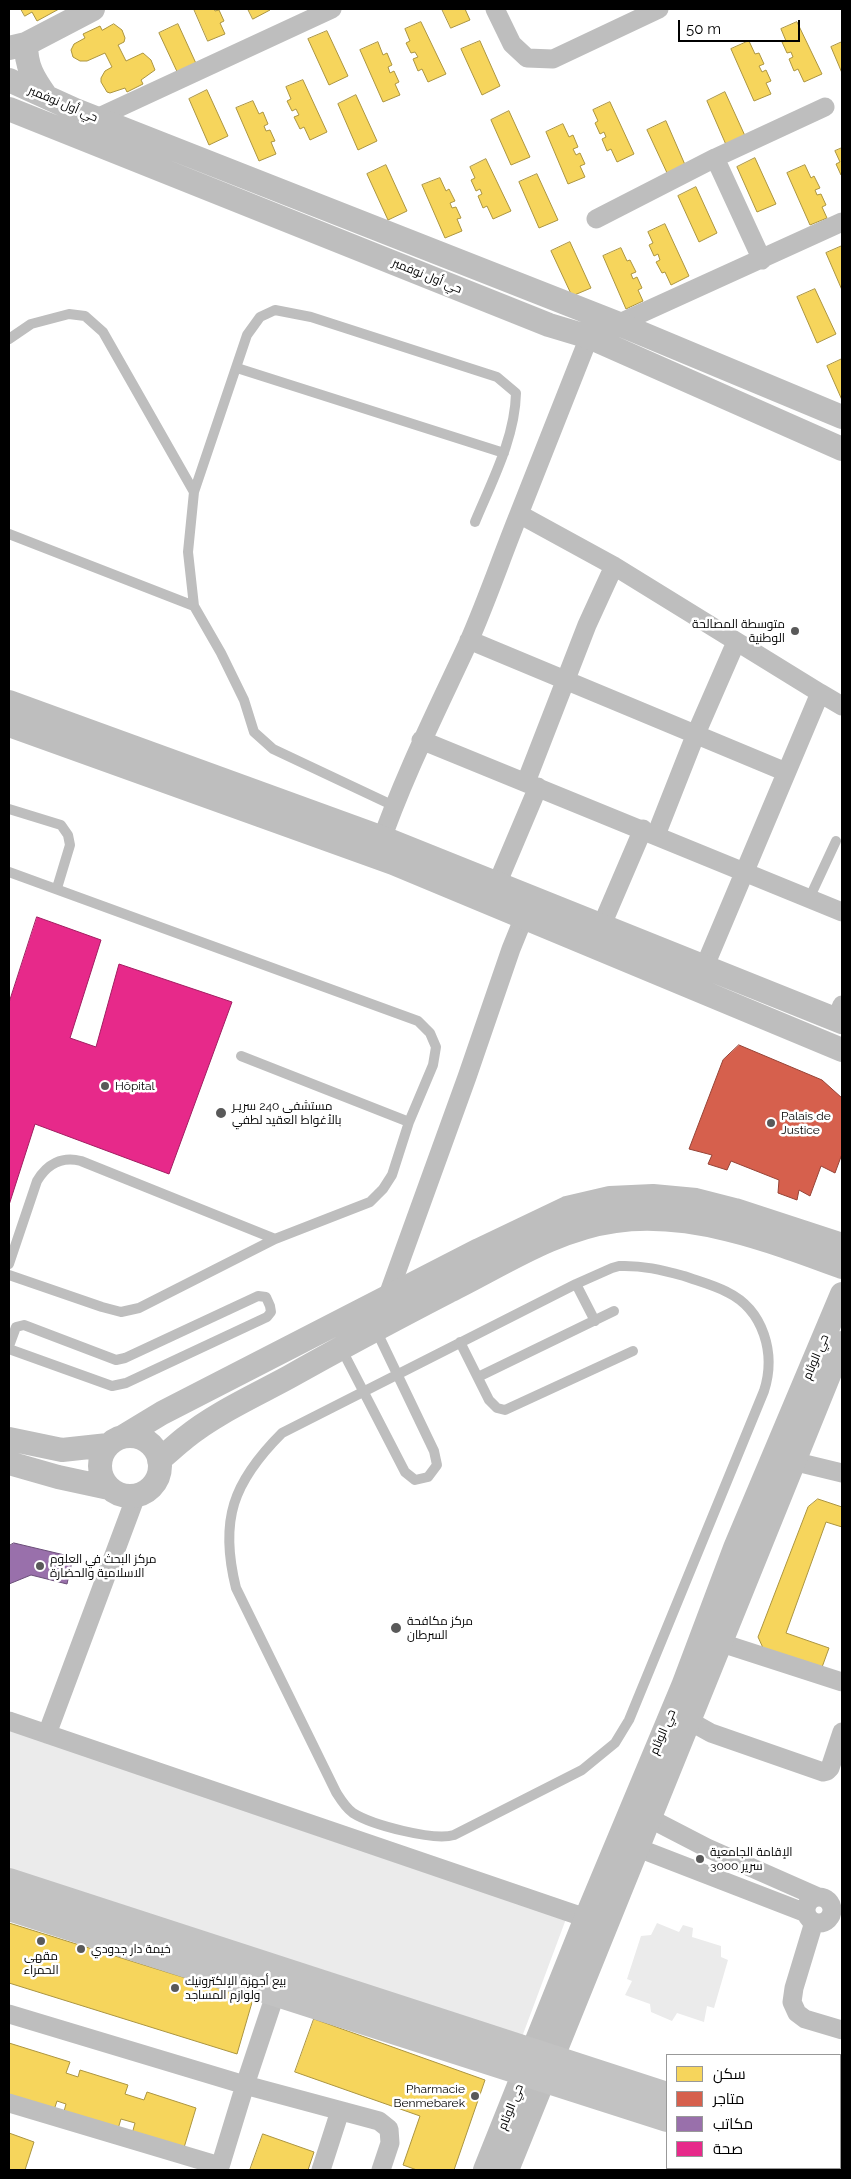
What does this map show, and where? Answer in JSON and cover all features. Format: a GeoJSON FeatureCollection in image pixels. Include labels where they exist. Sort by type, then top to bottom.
{"type":"FeatureCollection","features":[{"type":"Feature","properties":{"kind":"main road"},"geometry":{"type":"LineString","coordinates":[[9,1882],[538,2065],[666,2118]]}},
{"type":"Feature","properties":{"kind":"main road"},"geometry":{"type":"LineString","coordinates":[[9,1906],[276,1992],[538,2065],[666,2096]]}},
{"type":"Feature","properties":{"kind":"street"},"geometry":{"type":"LineString","coordinates":[[9,60],[17,46],[92,9]]}},
{"type":"Feature","properties":{"kind":"street"},"geometry":{"type":"LineString","coordinates":[[69,132],[95,118],[332,9]]}},
{"type":"Feature","properties":{"kind":"street"},"geometry":{"type":"LineString","coordinates":[[495,9],[512,44],[527,58],[553,59],[659,9]]}},
{"type":"Feature","properties":{"kind":"street"},"geometry":{"type":"LineString","coordinates":[[17,46],[26,58],[30,72],[46,96]]}},
{"type":"Feature","properties":{"kind":"street","name":"حي أول نوفمبر"},"geometry":{"type":"LineString","coordinates":[[9,80],[95,118],[619,324],[842,417]]}},
{"type":"Feature","properties":{"kind":"street"},"geometry":{"type":"LineString","coordinates":[[596,219],[715,158],[825,107]]}},
{"type":"Feature","properties":{"kind":"street","name":"حي أول نوفمبر"},"geometry":{"type":"LineString","coordinates":[[9,109],[549,325],[589,337],[842,449]]}},
{"type":"Feature","properties":{"kind":"street"},"geometry":{"type":"LineString","coordinates":[[715,158],[762,260]]}},
{"type":"Feature","properties":{"kind":"street"},"geometry":{"type":"LineString","coordinates":[[379,847],[421,740],[469,640],[589,337],[842,222]]}},
{"type":"Feature","properties":{"kind":"street"},"geometry":{"type":"LineString","coordinates":[[519,514],[614,566],[842,706]]}},
{"type":"Feature","properties":{"kind":"street"},"geometry":{"type":"LineString","coordinates":[[498,884],[565,681],[614,566]]}},
{"type":"Feature","properties":{"kind":"street"},"geometry":{"type":"LineString","coordinates":[[469,640],[695,736],[786,772]]}},
{"type":"Feature","properties":{"kind":"street"},"geometry":{"type":"LineString","coordinates":[[601,927],[650,832],[736,642]]}},
{"type":"Feature","properties":{"kind":"street"},"geometry":{"type":"LineString","coordinates":[[704,968],[820,693]]}},
{"type":"Feature","properties":{"kind":"street"},"geometry":{"type":"LineString","coordinates":[[9,702],[379,847],[524,917],[842,1050]]}},
{"type":"Feature","properties":{"kind":"street"},"geometry":{"type":"LineString","coordinates":[[9,725],[379,847],[498,884],[704,968],[840,1015]]}},
{"type":"Feature","properties":{"kind":"street"},"geometry":{"type":"LineString","coordinates":[[421,740],[650,832],[744,874],[842,912]]}},
{"type":"Feature","properties":{"kind":"street"},"geometry":{"type":"LineString","coordinates":[[387,1298],[524,917]]}},
{"type":"Feature","properties":{"kind":"street"},"geometry":{"type":"LineString","coordinates":[[9,1439],[62,1450],[116,1441],[142,1439],[156,1451],[160,1460],[157,1479],[152,1487],[136,1496],[117,1494],[104,1481],[100,1462],[116,1441],[162,1413],[567,1208],[610,1198],[653,1196],[696,1200],[735,1210],[842,1245]]}},
{"type":"Feature","properties":{"kind":"street"},"geometry":{"type":"LineString","coordinates":[[160,1460],[186,1436],[227,1411],[376,1329],[532,1249],[575,1230],[614,1221],[652,1219],[715,1228],[770,1242],[842,1267]]}},
{"type":"Feature","properties":{"kind":"street","name":"حي الوئام"},"geometry":{"type":"LineString","coordinates":[[507,2170],[538,2065],[586,1918],[680,1715],[784,1459],[842,1294]]}},
{"type":"Feature","properties":{"kind":"street","name":"حي الوئام"},"geometry":{"type":"LineString","coordinates":[[784,1459],[842,1343]]}},
{"type":"Feature","properties":{"kind":"street"},"geometry":{"type":"LineString","coordinates":[[784,1459],[842,1473]]}},
{"type":"Feature","properties":{"kind":"street"},"geometry":{"type":"LineString","coordinates":[[9,1463],[58,1477],[109,1488]]}},
{"type":"Feature","properties":{"kind":"street"},"geometry":{"type":"LineString","coordinates":[[47,1734],[136,1496]]}},
{"type":"Feature","properties":{"kind":"street"},"geometry":{"type":"LineString","coordinates":[[710,1640],[842,1682]]}},
{"type":"Feature","properties":{"kind":"street"},"geometry":{"type":"LineString","coordinates":[[680,1715],[711,1733],[823,1772],[828,1771],[830,1768],[842,1732]]}},
{"type":"Feature","properties":{"kind":"street","name":"حي الوئام"},"geometry":{"type":"LineString","coordinates":[[485,2170],[538,2065],[638,1848],[680,1715]]}},
{"type":"Feature","properties":{"kind":"street"},"geometry":{"type":"LineString","coordinates":[[9,1721],[586,1918]]}},
{"type":"Feature","properties":{"kind":"street"},"geometry":{"type":"LineString","coordinates":[[638,1848],[810,1918],[826,1922],[832,1910],[830,1902],[707,1848],[649,1818]]}},
{"type":"Feature","properties":{"kind":"street"},"geometry":{"type":"LineString","coordinates":[[810,1918],[792,2002],[797,2013],[805,2019],[842,2030]]}},
{"type":"Feature","properties":{"kind":"street"},"geometry":{"type":"LineString","coordinates":[[9,2103],[219,2168],[276,1992]]}},
{"type":"Feature","properties":{"kind":"street"},"geometry":{"type":"LineString","coordinates":[[9,2014],[245,2085],[379,2121],[390,2130],[390,2143],[381,2170]]}},
{"type":"Feature","properties":{"kind":"street"},"geometry":{"type":"LineString","coordinates":[[321,2170],[340,2111]]}},
{"type":"Feature","properties":{"kind":"lane"},"geometry":{"type":"LineString","coordinates":[[394,806],[273,749],[254,732],[244,700],[221,653],[194,606],[188,552],[194,492],[248,335],[260,317],[275,310],[311,317],[496,377],[516,394],[516,410],[504,453],[475,522]]}},
{"type":"Feature","properties":{"kind":"lane"},"geometry":{"type":"LineString","coordinates":[[9,339],[31,324],[69,314],[85,316],[102,332],[194,492]]}},
{"type":"Feature","properties":{"kind":"lane"},"geometry":{"type":"LineString","coordinates":[[237,368],[504,453]]}},
{"type":"Feature","properties":{"kind":"lane"},"geometry":{"type":"LineString","coordinates":[[9,534],[194,606]]}},
{"type":"Feature","properties":{"kind":"lane"},"geometry":{"type":"LineString","coordinates":[[9,809],[62,825],[68,835],[70,844],[56,888]]}},
{"type":"Feature","properties":{"kind":"lane"},"geometry":{"type":"LineString","coordinates":[[809,899],[836,841]]}},
{"type":"Feature","properties":{"kind":"lane"},"geometry":{"type":"LineString","coordinates":[[9,872],[418,1021],[430,1033],[436,1047],[434,1065],[409,1122],[392,1175],[383,1189],[370,1202],[275,1239],[139,1308],[122,1312],[9,1276]]}},
{"type":"Feature","properties":{"kind":"lane"},"geometry":{"type":"LineString","coordinates":[[241,1056],[409,1122]]}},
{"type":"Feature","properties":{"kind":"lane"},"geometry":{"type":"LineString","coordinates":[[9,1264],[37,1181],[43,1171],[54,1162],[70,1158],[275,1239]]}},
{"type":"Feature","properties":{"kind":"lane"},"geometry":{"type":"LineString","coordinates":[[638,1266],[676,1274],[727,1292],[746,1305],[761,1328],[770,1358],[768,1380],[733,1469],[632,1711],[615,1743],[590,1764],[570,1777],[448,1837],[423,1835],[360,1816],[344,1805],[336,1792],[236,1588],[230,1564],[230,1519],[235,1498],[255,1462],[282,1433],[398,1376],[460,1342],[576,1284],[612,1268],[638,1266]]}},
{"type":"Feature","properties":{"kind":"lane"},"geometry":{"type":"LineString","coordinates":[[576,1284],[595,1321]]}},
{"type":"Feature","properties":{"kind":"lane"},"geometry":{"type":"LineString","coordinates":[[258,1296],[266,1297],[271,1312],[266,1317],[126,1383],[112,1386],[9,1347],[16,1327],[24,1325],[116,1360],[125,1358],[258,1296]]}},
{"type":"Feature","properties":{"kind":"lane"},"geometry":{"type":"LineString","coordinates":[[478,1377],[614,1311]]}},
{"type":"Feature","properties":{"kind":"lane"},"geometry":{"type":"LineString","coordinates":[[341,1348],[365,1391],[405,1472],[415,1480],[428,1477],[437,1465],[434,1451],[376,1329]]}},
{"type":"Feature","properties":{"kind":"lane"},"geometry":{"type":"LineString","coordinates":[[460,1342],[489,1400],[497,1408],[506,1410],[632,1351]]}},
{"type":"Feature","properties":{"kind":"shaded area"},"geometry":{"type":"Polygon","coordinates":[[[9,1720],[566,1919],[519,2045],[9,1872],[9,1720]]]}},
{"type":"Feature","properties":{"kind":"shaded area"},"geometry":{"type":"Polygon","coordinates":[[[657,1923],[679,1932],[683,1925],[693,1928],[692,1937],[721,1946],[721,1957],[728,1960],[714,2008],[707,2006],[704,2022],[677,2013],[672,2021],[651,2012],[650,2004],[625,1995],[632,1981],[627,1979],[641,1936],[651,1935],[657,1923]]]}},
{"type":"Feature","properties":{"kind":"building: سكن"},"geometry":{"type":"Polygon","coordinates":[[[21,9],[59,9],[37,21],[32,12],[25,16],[21,9]]]}},
{"type":"Feature","properties":{"kind":"building: سكن"},"geometry":{"type":"Polygon","coordinates":[[[194,9],[219,10],[224,21],[220,23],[225,34],[208,41],[194,9]]]}},
{"type":"Feature","properties":{"kind":"building: سكن"},"geometry":{"type":"Polygon","coordinates":[[[248,9],[270,9],[270,10],[253,19],[248,9]]]}},
{"type":"Feature","properties":{"kind":"building: سكن"},"geometry":{"type":"Polygon","coordinates":[[[442,9],[465,9],[470,20],[451,28],[442,9]]]}},
{"type":"Feature","properties":{"kind":"building: سكن"},"geometry":{"type":"Polygon","coordinates":[[[421,22],[446,74],[428,82],[422,69],[418,71],[413,59],[418,57],[415,52],[411,53],[406,43],[410,41],[405,29],[421,22]]]}},
{"type":"Feature","properties":{"kind":"building: سكن"},"geometry":{"type":"Polygon","coordinates":[[[797,22],[822,74],[804,82],[798,69],[794,71],[789,59],[793,57],[791,52],[787,53],[782,42],[786,41],[781,29],[797,22]]]}},
{"type":"Feature","properties":{"kind":"building: سكن"},"geometry":{"type":"Polygon","coordinates":[[[114,24],[122,30],[125,38],[124,42],[118,45],[126,61],[143,53],[151,60],[155,70],[141,80],[143,84],[127,92],[125,88],[110,93],[107,92],[101,82],[105,71],[112,67],[105,53],[87,61],[80,61],[73,57],[71,50],[74,44],[85,38],[83,34],[100,26],[102,30],[114,24]]]}},
{"type":"Feature","properties":{"kind":"building: سكن"},"geometry":{"type":"Polygon","coordinates":[[[178,24],[199,70],[180,78],[159,33],[178,24]]]}},
{"type":"Feature","properties":{"kind":"building: سكن"},"geometry":{"type":"Polygon","coordinates":[[[327,31],[348,76],[329,85],[308,39],[327,31]]]}},
{"type":"Feature","properties":{"kind":"building: سكن"},"geometry":{"type":"Polygon","coordinates":[[[480,41],[500,86],[482,95],[461,49],[480,41]]]}},
{"type":"Feature","properties":{"kind":"building: سكن"},"geometry":{"type":"Polygon","coordinates":[[[749,41],[755,54],[759,53],[764,64],[759,66],[762,72],[766,70],[771,81],[766,83],[771,94],[754,101],[731,49],[749,41]]]}},
{"type":"Feature","properties":{"kind":"building: سكن"},"geometry":{"type":"Polygon","coordinates":[[[378,42],[383,55],[387,53],[392,65],[388,67],[390,73],[394,71],[399,82],[395,84],[400,95],[383,102],[360,50],[378,42]]]}},
{"type":"Feature","properties":{"kind":"building: سكن"},"geometry":{"type":"Polygon","coordinates":[[[842,42],[842,73],[831,47],[842,42]]]}},
{"type":"Feature","properties":{"kind":"building: سكن"},"geometry":{"type":"Polygon","coordinates":[[[303,80],[327,132],[310,140],[304,127],[300,129],[294,117],[299,115],[296,109],[292,111],[287,101],[291,99],[286,87],[303,80]]]}},
{"type":"Feature","properties":{"kind":"building: سكن"},"geometry":{"type":"Polygon","coordinates":[[[207,90],[228,136],[209,145],[189,99],[207,90]]]}},
{"type":"Feature","properties":{"kind":"building: سكن"},"geometry":{"type":"Polygon","coordinates":[[[725,92],[746,138],[727,147],[707,101],[725,92]]]}},
{"type":"Feature","properties":{"kind":"building: سكن"},"geometry":{"type":"Polygon","coordinates":[[[356,95],[377,141],[358,150],[338,104],[356,95]]]}},
{"type":"Feature","properties":{"kind":"building: سكن"},"geometry":{"type":"Polygon","coordinates":[[[253,101],[259,114],[263,112],[268,124],[264,126],[266,131],[270,130],[275,141],[271,142],[276,154],[259,161],[236,108],[253,101]]]}},
{"type":"Feature","properties":{"kind":"building: سكن"},"geometry":{"type":"Polygon","coordinates":[[[610,102],[634,154],[617,162],[611,149],[607,151],[602,139],[606,137],[604,132],[600,134],[595,123],[598,121],[593,110],[610,102]]]}},
{"type":"Feature","properties":{"kind":"building: سكن"},"geometry":{"type":"Polygon","coordinates":[[[509,111],[530,157],[511,165],[491,120],[509,111]]]}},
{"type":"Feature","properties":{"kind":"building: سكن"},"geometry":{"type":"Polygon","coordinates":[[[666,121],[686,167],[668,175],[647,130],[666,121]]]}},
{"type":"Feature","properties":{"kind":"building: سكن"},"geometry":{"type":"Polygon","coordinates":[[[563,124],[569,137],[573,135],[578,147],[573,149],[576,155],[580,153],[585,164],[580,166],[585,177],[568,184],[546,132],[563,124]]]}},
{"type":"Feature","properties":{"kind":"building: سكن"},"geometry":{"type":"Polygon","coordinates":[[[842,148],[841,175],[836,164],[840,162],[835,151],[842,148]]]}},
{"type":"Feature","properties":{"kind":"building: سكن"},"geometry":{"type":"Polygon","coordinates":[[[755,158],[776,204],[757,212],[737,167],[755,158]]]}},
{"type":"Feature","properties":{"kind":"building: سكن"},"geometry":{"type":"Polygon","coordinates":[[[486,159],[511,211],[493,219],[487,206],[483,208],[478,196],[482,194],[480,189],[476,191],[471,180],[475,178],[470,167],[486,159]]]}},
{"type":"Feature","properties":{"kind":"building: سكن"},"geometry":{"type":"Polygon","coordinates":[[[386,165],[407,211],[388,220],[367,174],[386,165]]]}},
{"type":"Feature","properties":{"kind":"building: سكن"},"geometry":{"type":"Polygon","coordinates":[[[805,165],[811,178],[814,176],[820,188],[815,190],[817,195],[821,194],[826,205],[822,207],[827,218],[810,225],[787,173],[805,165]]]}},
{"type":"Feature","properties":{"kind":"building: سكن"},"geometry":{"type":"Polygon","coordinates":[[[537,174],[558,220],[539,228],[519,182],[537,174]]]}},
{"type":"Feature","properties":{"kind":"building: سكن"},"geometry":{"type":"Polygon","coordinates":[[[440,178],[446,191],[449,189],[455,201],[450,203],[452,208],[456,207],[461,218],[457,219],[462,231],[445,238],[422,185],[440,178]]]}},
{"type":"Feature","properties":{"kind":"building: سكن"},"geometry":{"type":"Polygon","coordinates":[[[696,187],[717,233],[699,242],[678,196],[696,187]]]}},
{"type":"Feature","properties":{"kind":"building: سكن"},"geometry":{"type":"Polygon","coordinates":[[[665,224],[689,276],[671,285],[665,272],[662,273],[656,262],[660,260],[658,254],[654,256],[649,245],[653,243],[648,232],[665,224]]]}},
{"type":"Feature","properties":{"kind":"building: سكن"},"geometry":{"type":"Polygon","coordinates":[[[570,242],[591,288],[572,296],[551,251],[570,242]]]}},
{"type":"Feature","properties":{"kind":"building: سكن"},"geometry":{"type":"Polygon","coordinates":[[[842,246],[842,290],[826,253],[842,246]]]}},
{"type":"Feature","properties":{"kind":"building: سكن"},"geometry":{"type":"Polygon","coordinates":[[[621,248],[627,261],[630,260],[636,272],[631,274],[633,279],[637,277],[642,288],[638,290],[643,301],[626,309],[603,256],[621,248]]]}},
{"type":"Feature","properties":{"kind":"building: سكن"},"geometry":{"type":"Polygon","coordinates":[[[815,289],[836,334],[817,343],[797,297],[815,289]]]}},
{"type":"Feature","properties":{"kind":"building: سكن"},"geometry":{"type":"Polygon","coordinates":[[[842,359],[842,400],[827,366],[842,359]]]}},
{"type":"Feature","properties":{"kind":"building: سكن"},"geometry":{"type":"Polygon","coordinates":[[[818,1499],[842,1507],[842,1527],[826,1522],[786,1633],[829,1648],[821,1670],[764,1650],[758,1637],[808,1507],[818,1499]]]}},
{"type":"Feature","properties":{"kind":"building: سكن"},"geometry":{"type":"Polygon","coordinates":[[[9,1923],[253,1999],[237,2054],[9,1983],[9,1923]]]}},
{"type":"Feature","properties":{"kind":"building: سكن"},"geometry":{"type":"Polygon","coordinates":[[[314,2019],[485,2080],[454,2170],[417,2170],[403,2165],[420,2116],[295,2072],[314,2019]]]}},
{"type":"Feature","properties":{"kind":"building: سكن"},"geometry":{"type":"Polygon","coordinates":[[[9,2043],[70,2062],[66,2073],[78,2077],[80,2070],[128,2085],[125,2094],[144,2100],[147,2092],[196,2108],[183,2151],[132,2134],[135,2123],[121,2119],[117,2132],[63,2115],[66,2104],[57,2101],[53,2113],[9,2099],[9,2043]]]}},
{"type":"Feature","properties":{"kind":"building: سكن"},"geometry":{"type":"Polygon","coordinates":[[[9,2133],[34,2142],[25,2170],[9,2170],[9,2133]]]}},
{"type":"Feature","properties":{"kind":"building: سكن"},"geometry":{"type":"Polygon","coordinates":[[[263,2134],[314,2152],[308,2170],[250,2170],[263,2134]]]}},
{"type":"Feature","properties":{"kind":"building: متاجر","name":"Palais de Justice"},"geometry":{"type":"Polygon","coordinates":[[[739,1045],[822,1080],[842,1098],[842,1154],[835,1173],[821,1166],[810,1196],[799,1190],[797,1200],[778,1193],[779,1180],[731,1161],[727,1170],[708,1164],[712,1155],[689,1149],[723,1060],[739,1045]]]}},
{"type":"Feature","properties":{"kind":"building: مكاتب","name":"مركز البحث في العلوم الاسلامية والحضارة"},"geometry":{"type":"Polygon","coordinates":[[[14,1543],[73,1557],[67,1584],[31,1575],[9,1584],[9,1546],[14,1543]]]}},
{"type":"Feature","properties":{"kind":"building: صحة","name":"Hôpital"},"geometry":{"type":"Polygon","coordinates":[[[37,917],[101,940],[70,1038],[96,1047],[119,964],[232,1002],[169,1174],[35,1124],[9,1205],[9,1003],[37,917]]]}},
{"type":"Feature","properties":{"kind":"place","name":"متوسطة المصالحة الوطنية"},"geometry":{"type":"Point","coordinates":[795,631]}},
{"type":"Feature","properties":{"kind":"place","name":"Hôpital"},"geometry":{"type":"Point","coordinates":[105,1086]}},
{"type":"Feature","properties":{"kind":"place","name":"مستشفى 240 سريـر بالأغواط العقيد لطفي"},"geometry":{"type":"Point","coordinates":[221,1113]}},
{"type":"Feature","properties":{"kind":"place","name":"Palais de Justice"},"geometry":{"type":"Point","coordinates":[771,1123]}},
{"type":"Feature","properties":{"kind":"place","name":"مركز البحث في العلوم الاسلامية والحضارة"},"geometry":{"type":"Point","coordinates":[40,1566]}},
{"type":"Feature","properties":{"kind":"place","name":"مركز مكافحة السرطان"},"geometry":{"type":"Point","coordinates":[396,1628]}},
{"type":"Feature","properties":{"kind":"place","name":"الإقامة الجامعية 3000 سرير"},"geometry":{"type":"Point","coordinates":[700,1859]}},
{"type":"Feature","properties":{"kind":"place","name":"مقهى الحمراء"},"geometry":{"type":"Point","coordinates":[41,1941]}},
{"type":"Feature","properties":{"kind":"place","name":"خيمة دار جدودي"},"geometry":{"type":"Point","coordinates":[81,1949]}},
{"type":"Feature","properties":{"kind":"place","name":"بيع أجهزة الإلكترونيك ولوازم المساجد"},"geometry":{"type":"Point","coordinates":[175,1988]}},
{"type":"Feature","properties":{"kind":"place","name":"Pharmacie Benmebarek"},"geometry":{"type":"Point","coordinates":[475,2096]}}]}
